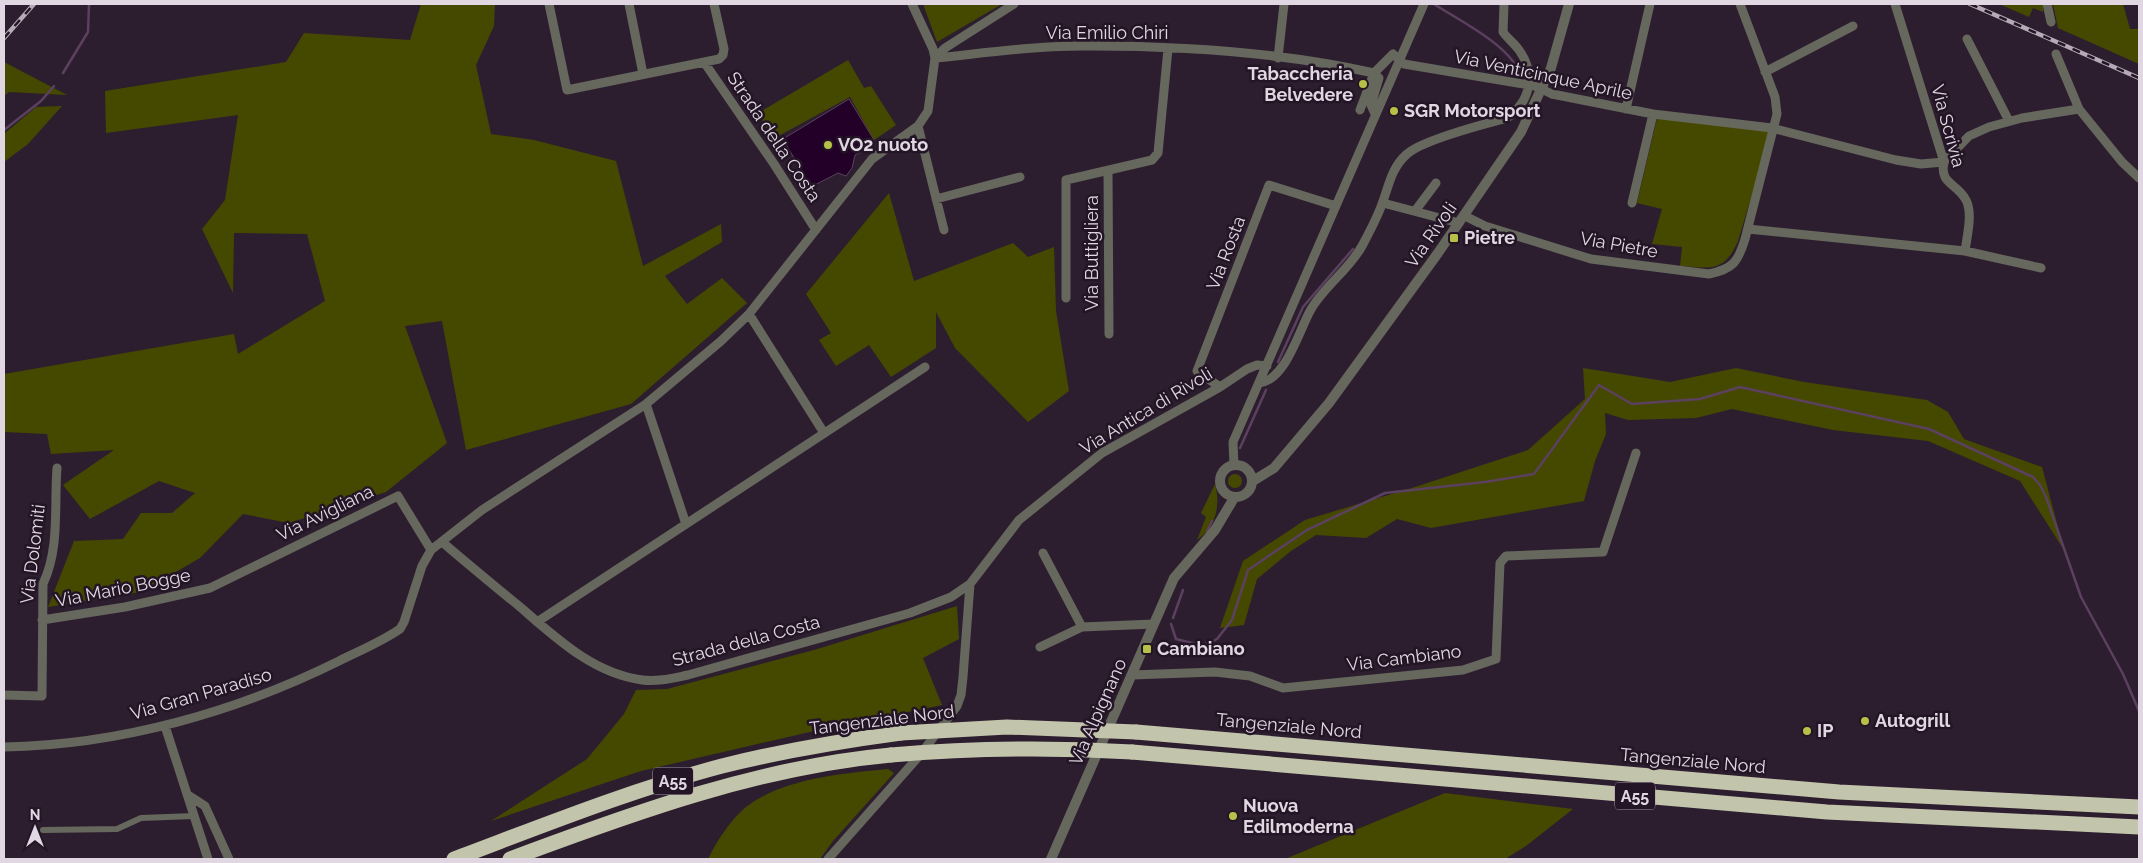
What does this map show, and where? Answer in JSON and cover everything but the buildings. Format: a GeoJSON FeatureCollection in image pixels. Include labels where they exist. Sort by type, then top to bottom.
{"type":"FeatureCollection","features":[{"type":"Feature","properties":{"kind":"highway","name":"Tangenziale Nord"},"geometry":{"type":"LineString","coordinates":[[454,859],[589,808],[721,766],[794,749],[901,733],[1008,727],[1136,732],[1830,791],[2139,807]]}},
{"type":"Feature","properties":{"kind":"highway","name":"Tangenziale Nord"},"geometry":{"type":"LineString","coordinates":[[510,859],[618,820],[715,789],[810,767],[891,755],[977,748],[1132,752],[1827,812],[2139,827]]}},
{"type":"Feature","properties":{"kind":"street","name":"Strada della Costa"},"geometry":{"type":"LineString","coordinates":[[549,4],[567,90],[719,59],[723,55],[724,49],[714,4]]}},
{"type":"Feature","properties":{"kind":"street"},"geometry":{"type":"LineString","coordinates":[[628,4],[643,74]]}},
{"type":"Feature","properties":{"kind":"street"},"geometry":{"type":"LineString","coordinates":[[912,4],[933,49],[935,58]]}},
{"type":"Feature","properties":{"kind":"street"},"geometry":{"type":"LineString","coordinates":[[935,58],[945,48],[1014,4]]}},
{"type":"Feature","properties":{"kind":"street"},"geometry":{"type":"LineString","coordinates":[[1278,58],[1284,4]]}},
{"type":"Feature","properties":{"kind":"street"},"geometry":{"type":"LineString","coordinates":[[1252,481],[1252,476],[1240,466],[1233,442],[1424,4]]}},
{"type":"Feature","properties":{"kind":"street"},"geometry":{"type":"LineString","coordinates":[[1260,383],[1271,380],[1288,359],[1310,310],[1361,248],[1383,203],[1394,168],[1407,154],[1414,149],[1454,133],[1507,118],[1524,100],[1532,86],[1530,74],[1524,58],[1504,32],[1504,4]]}},
{"type":"Feature","properties":{"kind":"street","name":"Via Rivoli"},"geometry":{"type":"LineString","coordinates":[[1174,578],[1208,539],[1220,520],[1229,496],[1245,495],[1249,492],[1252,481],[1268,473],[1329,403],[1462,219],[1526,124],[1551,68],[1568,4]]}},
{"type":"Feature","properties":{"kind":"street"},"geometry":{"type":"LineString","coordinates":[[1626,109],[1650,4]]}},
{"type":"Feature","properties":{"kind":"street","name":"Via Pietre"},"geometry":{"type":"LineString","coordinates":[[1462,219],[1591,259],[1625,265],[1709,274],[1723,271],[1736,261],[1740,255],[1748,229],[1777,114],[1775,97],[1740,4]]}},
{"type":"Feature","properties":{"kind":"street","name":"Via Scrivia"},"geometry":{"type":"LineString","coordinates":[[1895,4],[1944,162],[1942,170],[1945,179],[1958,189],[1967,201],[1969,219],[1965,250]]}},
{"type":"Feature","properties":{"kind":"street"},"geometry":{"type":"LineString","coordinates":[[2047,4],[2051,22]]}},
{"type":"Feature","properties":{"kind":"street"},"geometry":{"type":"LineString","coordinates":[[1765,72],[1853,26]]}},
{"type":"Feature","properties":{"kind":"street"},"geometry":{"type":"LineString","coordinates":[[1967,39],[2009,121]]}},
{"type":"Feature","properties":{"kind":"street","name":"Via Emilio Chiri"},"geometry":{"type":"LineString","coordinates":[[935,58],[1089,46],[1197,50],[1278,58],[1374,73]]}},
{"type":"Feature","properties":{"kind":"street","name":"Via Buttigliera"},"geometry":{"type":"LineString","coordinates":[[1066,298],[1066,180],[1152,160],[1158,153],[1168,49]]}},
{"type":"Feature","properties":{"kind":"street"},"geometry":{"type":"LineString","coordinates":[[1360,110],[1374,73],[1390,54],[1395,54],[1398,60]]}},
{"type":"Feature","properties":{"kind":"street"},"geometry":{"type":"LineString","coordinates":[[2056,54],[2079,109],[2122,162],[2139,178]]}},
{"type":"Feature","properties":{"kind":"street","name":"Strada della Costa"},"geometry":{"type":"LineString","coordinates":[[431,550],[482,510],[646,404],[749,314],[872,159],[918,126],[928,111],[935,58]]}},
{"type":"Feature","properties":{"kind":"street","name":"Via Venticinque Aprile"},"geometry":{"type":"LineString","coordinates":[[1398,60],[1404,64],[1532,86],[1552,94],[1653,114],[1772,128],[1896,160],[1921,164],[1944,162]]}},
{"type":"Feature","properties":{"kind":"street","name":"Strada della Costa"},"geometry":{"type":"LineString","coordinates":[[704,62],[774,164],[816,230]]}},
{"type":"Feature","properties":{"kind":"street"},"geometry":{"type":"LineString","coordinates":[[1374,73],[1379,78],[1372,105],[1375,114]]}},
{"type":"Feature","properties":{"kind":"street"},"geometry":{"type":"LineString","coordinates":[[1944,162],[1969,136],[1989,127],[2009,121],[2079,109]]}},
{"type":"Feature","properties":{"kind":"street","name":"Via Venticinque Aprile"},"geometry":{"type":"LineString","coordinates":[[1632,204],[1653,114]]}},
{"type":"Feature","properties":{"kind":"street"},"geometry":{"type":"LineString","coordinates":[[918,126],[944,230]]}},
{"type":"Feature","properties":{"kind":"street","name":"Via Buttigliera"},"geometry":{"type":"LineString","coordinates":[[1108,171],[1109,334]]}},
{"type":"Feature","properties":{"kind":"street"},"geometry":{"type":"LineString","coordinates":[[936,198],[1020,177]]}},
{"type":"Feature","properties":{"kind":"street"},"geometry":{"type":"LineString","coordinates":[[1415,211],[1436,183]]}},
{"type":"Feature","properties":{"kind":"street","name":"Via Rosta"},"geometry":{"type":"LineString","coordinates":[[1220,387],[1197,372],[1269,185],[1336,206]]}},
{"type":"Feature","properties":{"kind":"street"},"geometry":{"type":"LineString","coordinates":[[1383,203],[1462,219]]}},
{"type":"Feature","properties":{"kind":"street"},"geometry":{"type":"LineString","coordinates":[[1748,229],[1965,250],[2041,268]]}},
{"type":"Feature","properties":{"kind":"street"},"geometry":{"type":"LineString","coordinates":[[749,314],[824,433]]}},
{"type":"Feature","properties":{"kind":"street","name":"Via Antica di Rivoli"},"geometry":{"type":"LineString","coordinates":[[970,584],[1019,520],[1102,453],[1220,387],[1247,369],[1257,365],[1267,366]]}},
{"type":"Feature","properties":{"kind":"street"},"geometry":{"type":"LineString","coordinates":[[538,622],[925,367]]}},
{"type":"Feature","properties":{"kind":"street"},"geometry":{"type":"LineString","coordinates":[[646,404],[686,524]]}},
{"type":"Feature","properties":{"kind":"street","name":"Via Cambiano"},"geometry":{"type":"LineString","coordinates":[[1132,675],[1215,672],[1250,676],[1283,688],[1463,670],[1496,659],[1500,563],[1506,556],[1603,552],[1636,453]]}},
{"type":"Feature","properties":{"kind":"street"},"geometry":{"type":"LineString","coordinates":[[1229,496],[1221,489],[1219,478],[1225,469],[1240,466],[1261,468],[1278,462]]}},
{"type":"Feature","properties":{"kind":"street","name":"Via Dolomiti"},"geometry":{"type":"LineString","coordinates":[[4,695],[42,696],[43,584],[50,570],[57,514],[57,468]]}},
{"type":"Feature","properties":{"kind":"street","name":"Via Avigliana"},"geometry":{"type":"LineString","coordinates":[[210,588],[398,496],[431,550]]}},
{"type":"Feature","properties":{"kind":"street","name":"Strada della Costa"},"geometry":{"type":"LineString","coordinates":[[442,542],[565,645],[589,661],[613,673],[642,680],[663,680],[688,675],[910,613],[951,597],[970,584]]}},
{"type":"Feature","properties":{"kind":"street","name":"Via Gran Paradiso"},"geometry":{"type":"LineString","coordinates":[[4,747],[90,740],[165,726],[277,690],[400,629],[422,566],[431,550]]}},
{"type":"Feature","properties":{"kind":"street"},"geometry":{"type":"LineString","coordinates":[[1043,553],[1082,627]]}},
{"type":"Feature","properties":{"kind":"street","name":"Via Alpignano"},"geometry":{"type":"LineString","coordinates":[[1051,859],[1174,578]]}},
{"type":"Feature","properties":{"kind":"street"},"geometry":{"type":"LineString","coordinates":[[828,859],[920,755],[952,714],[961,695],[964,677],[970,584]]}},
{"type":"Feature","properties":{"kind":"street","name":"Via Mario Bogge"},"geometry":{"type":"LineString","coordinates":[[42,620],[125,607],[210,588]]}},
{"type":"Feature","properties":{"kind":"street"},"geometry":{"type":"LineString","coordinates":[[1040,647],[1082,627],[1154,624]]}},
{"type":"Feature","properties":{"kind":"street"},"geometry":{"type":"LineString","coordinates":[[165,726],[208,859]]}},
{"type":"Feature","properties":{"kind":"street"},"geometry":{"type":"LineString","coordinates":[[188,795],[205,806],[228,859]]}},
{"type":"Feature","properties":{"kind":"street"},"geometry":{"type":"LineString","coordinates":[[43,830],[118,829],[141,818],[194,816]]}},
{"type":"Feature","properties":{"kind":"shaded area"},"geometry":{"type":"Polygon","coordinates":[[[421,4],[495,4],[494,26],[476,65],[491,134],[534,140],[616,161],[643,266],[721,224],[722,242],[665,276],[687,304],[722,278],[747,303],[631,404],[466,450],[442,321],[405,326],[447,443],[386,492],[289,523],[243,514],[200,558],[141,592],[48,607],[74,541],[123,539],[141,513],[172,513],[195,493],[159,481],[90,519],[63,485],[114,450],[51,454],[47,434],[4,432],[4,374],[234,334],[238,354],[325,301],[307,234],[234,233],[233,293],[202,229],[225,200],[238,115],[106,133],[105,91],[286,62],[304,33],[410,40],[421,4]]]}},
{"type":"Feature","properties":{"kind":"shaded area"},"geometry":{"type":"Polygon","coordinates":[[[923,4],[1002,4],[937,42],[923,4]]]}},
{"type":"Feature","properties":{"kind":"shaded area"},"geometry":{"type":"Polygon","coordinates":[[[1999,4],[2043,4],[2043,12],[2033,8],[2029,17],[1999,4]]]}},
{"type":"Feature","properties":{"kind":"shaded area"},"geometry":{"type":"Polygon","coordinates":[[[2053,4],[2123,4],[2130,29],[2139,29],[2139,64],[2058,28],[2053,4]]]}},
{"type":"Feature","properties":{"kind":"shaded area"},"geometry":{"type":"Polygon","coordinates":[[[848,60],[864,88],[871,86],[896,125],[874,140],[850,97],[773,139],[758,113],[848,60]]]}},
{"type":"Feature","properties":{"kind":"shaded area"},"geometry":{"type":"Polygon","coordinates":[[[4,62],[67,95],[9,92],[4,96],[4,62]]]}},
{"type":"Feature","properties":{"kind":"shaded area","name":"VO2 nuoto"},"geometry":{"type":"Polygon","coordinates":[[[849,99],[874,140],[863,151],[855,155],[852,168],[846,176],[838,173],[811,187],[783,139],[849,99]]]}},
{"type":"Feature","properties":{"kind":"shaded area"},"geometry":{"type":"Polygon","coordinates":[[[62,106],[28,144],[4,162],[4,134],[36,107],[62,106]]]}},
{"type":"Feature","properties":{"kind":"shaded area"},"geometry":{"type":"Polygon","coordinates":[[[1658,114],[1772,128],[1738,241],[1733,251],[1722,264],[1708,267],[1680,266],[1682,247],[1652,244],[1662,209],[1637,203],[1658,114]]]}},
{"type":"Feature","properties":{"kind":"shaded area"},"geometry":{"type":"Polygon","coordinates":[[[889,193],[914,281],[1013,243],[1028,257],[1054,247],[1056,311],[1069,391],[1028,422],[955,348],[936,312],[936,348],[891,377],[869,345],[836,366],[819,340],[831,333],[806,294],[889,193]]]}},
{"type":"Feature","properties":{"kind":"shaded area"},"geometry":{"type":"Polygon","coordinates":[[[1583,368],[1670,382],[1736,368],[1804,382],[1927,400],[1948,412],[1964,439],[2042,467],[2064,550],[2020,481],[1928,441],[1833,430],[1732,409],[1696,418],[1628,420],[1605,413],[1606,434],[1595,461],[1584,501],[1431,528],[1397,519],[1366,538],[1316,535],[1291,551],[1257,579],[1244,625],[1220,628],[1243,561],[1305,520],[1528,450],[1585,399],[1583,368]]]}},
{"type":"Feature","properties":{"kind":"shaded area"},"geometry":{"type":"Polygon","coordinates":[[[1232,474],[1238,474],[1242,481],[1238,488],[1232,488],[1228,484],[1228,478],[1232,474]]]}},
{"type":"Feature","properties":{"kind":"shaded area"},"geometry":{"type":"Polygon","coordinates":[[[1215,484],[1217,508],[1213,522],[1209,529],[1197,540],[1206,517],[1201,513],[1215,484]]]}},
{"type":"Feature","properties":{"kind":"shaded area"},"geometry":{"type":"Polygon","coordinates":[[[957,606],[959,639],[923,658],[942,705],[823,729],[641,771],[491,821],[587,759],[624,714],[636,690],[667,689],[814,650],[957,606]]]}},
{"type":"Feature","properties":{"kind":"shaded area"},"geometry":{"type":"Polygon","coordinates":[[[888,769],[894,773],[833,841],[820,859],[708,859],[722,835],[739,813],[753,802],[768,794],[784,787],[818,778],[888,769]]]}},
{"type":"Feature","properties":{"kind":"shaded area"},"geometry":{"type":"Polygon","coordinates":[[[1445,793],[1573,809],[1526,846],[1505,859],[1285,859],[1445,793]]]}},
{"type":"Feature","properties":{"kind":"waterway"},"geometry":{"type":"LineString","coordinates":[[63,73],[88,32],[89,4]]}},
{"type":"Feature","properties":{"kind":"waterway"},"geometry":{"type":"LineString","coordinates":[[1434,4],[1484,35],[1496,45],[1516,65],[1520,76]]}},
{"type":"Feature","properties":{"kind":"waterway"},"geometry":{"type":"LineString","coordinates":[[4,130],[41,101],[54,86]]}},
{"type":"Feature","properties":{"kind":"waterway"},"geometry":{"type":"LineString","coordinates":[[1278,362],[1303,307],[1353,249]]}},
{"type":"Feature","properties":{"kind":"waterway"},"geometry":{"type":"LineString","coordinates":[[1171,624],[1176,639],[1200,645],[1217,639],[1232,620],[1248,570],[1307,530],[1385,493],[1485,482],[1534,474],[1599,385],[1632,404],[1700,399],[1740,387],[1929,429],[2033,477],[2040,485],[2046,497],[2081,597],[2123,674],[2139,711]]}},
{"type":"Feature","properties":{"kind":"waterway"},"geometry":{"type":"LineString","coordinates":[[1240,448],[1266,390]]}},
{"type":"Feature","properties":{"kind":"waterway"},"geometry":{"type":"LineString","coordinates":[[1207,532],[1212,521]]}},
{"type":"Feature","properties":{"kind":"waterway"},"geometry":{"type":"LineString","coordinates":[[1173,618],[1183,590]]}},
{"type":"Feature","properties":{"kind":"railway"},"geometry":{"type":"LineString","coordinates":[[4,38],[34,4]]}},
{"type":"Feature","properties":{"kind":"railway"},"geometry":{"type":"LineString","coordinates":[[1970,4],[2139,78]]}},
{"type":"Feature","properties":{"kind":"place","name":"Tabaccheria Belvedere"},"geometry":{"type":"Point","coordinates":[1363,84]}},
{"type":"Feature","properties":{"kind":"place","name":"SGR Motorsport"},"geometry":{"type":"Point","coordinates":[1394,111]}},
{"type":"Feature","properties":{"kind":"place","name":"VO2 nuoto"},"geometry":{"type":"Point","coordinates":[828,145]}},
{"type":"Feature","properties":{"kind":"place","name":"Pietre"},"geometry":{"type":"Point","coordinates":[1454,238]}},
{"type":"Feature","properties":{"kind":"place","name":"Cambiano"},"geometry":{"type":"Point","coordinates":[1147,649]}},
{"type":"Feature","properties":{"kind":"place","name":"Autogrill"},"geometry":{"type":"Point","coordinates":[1865,721]}},
{"type":"Feature","properties":{"kind":"place","name":"IP"},"geometry":{"type":"Point","coordinates":[1807,731]}},
{"type":"Feature","properties":{"kind":"place","name":"Nuova Edilmoderna"},"geometry":{"type":"Point","coordinates":[1233,816]}}]}
